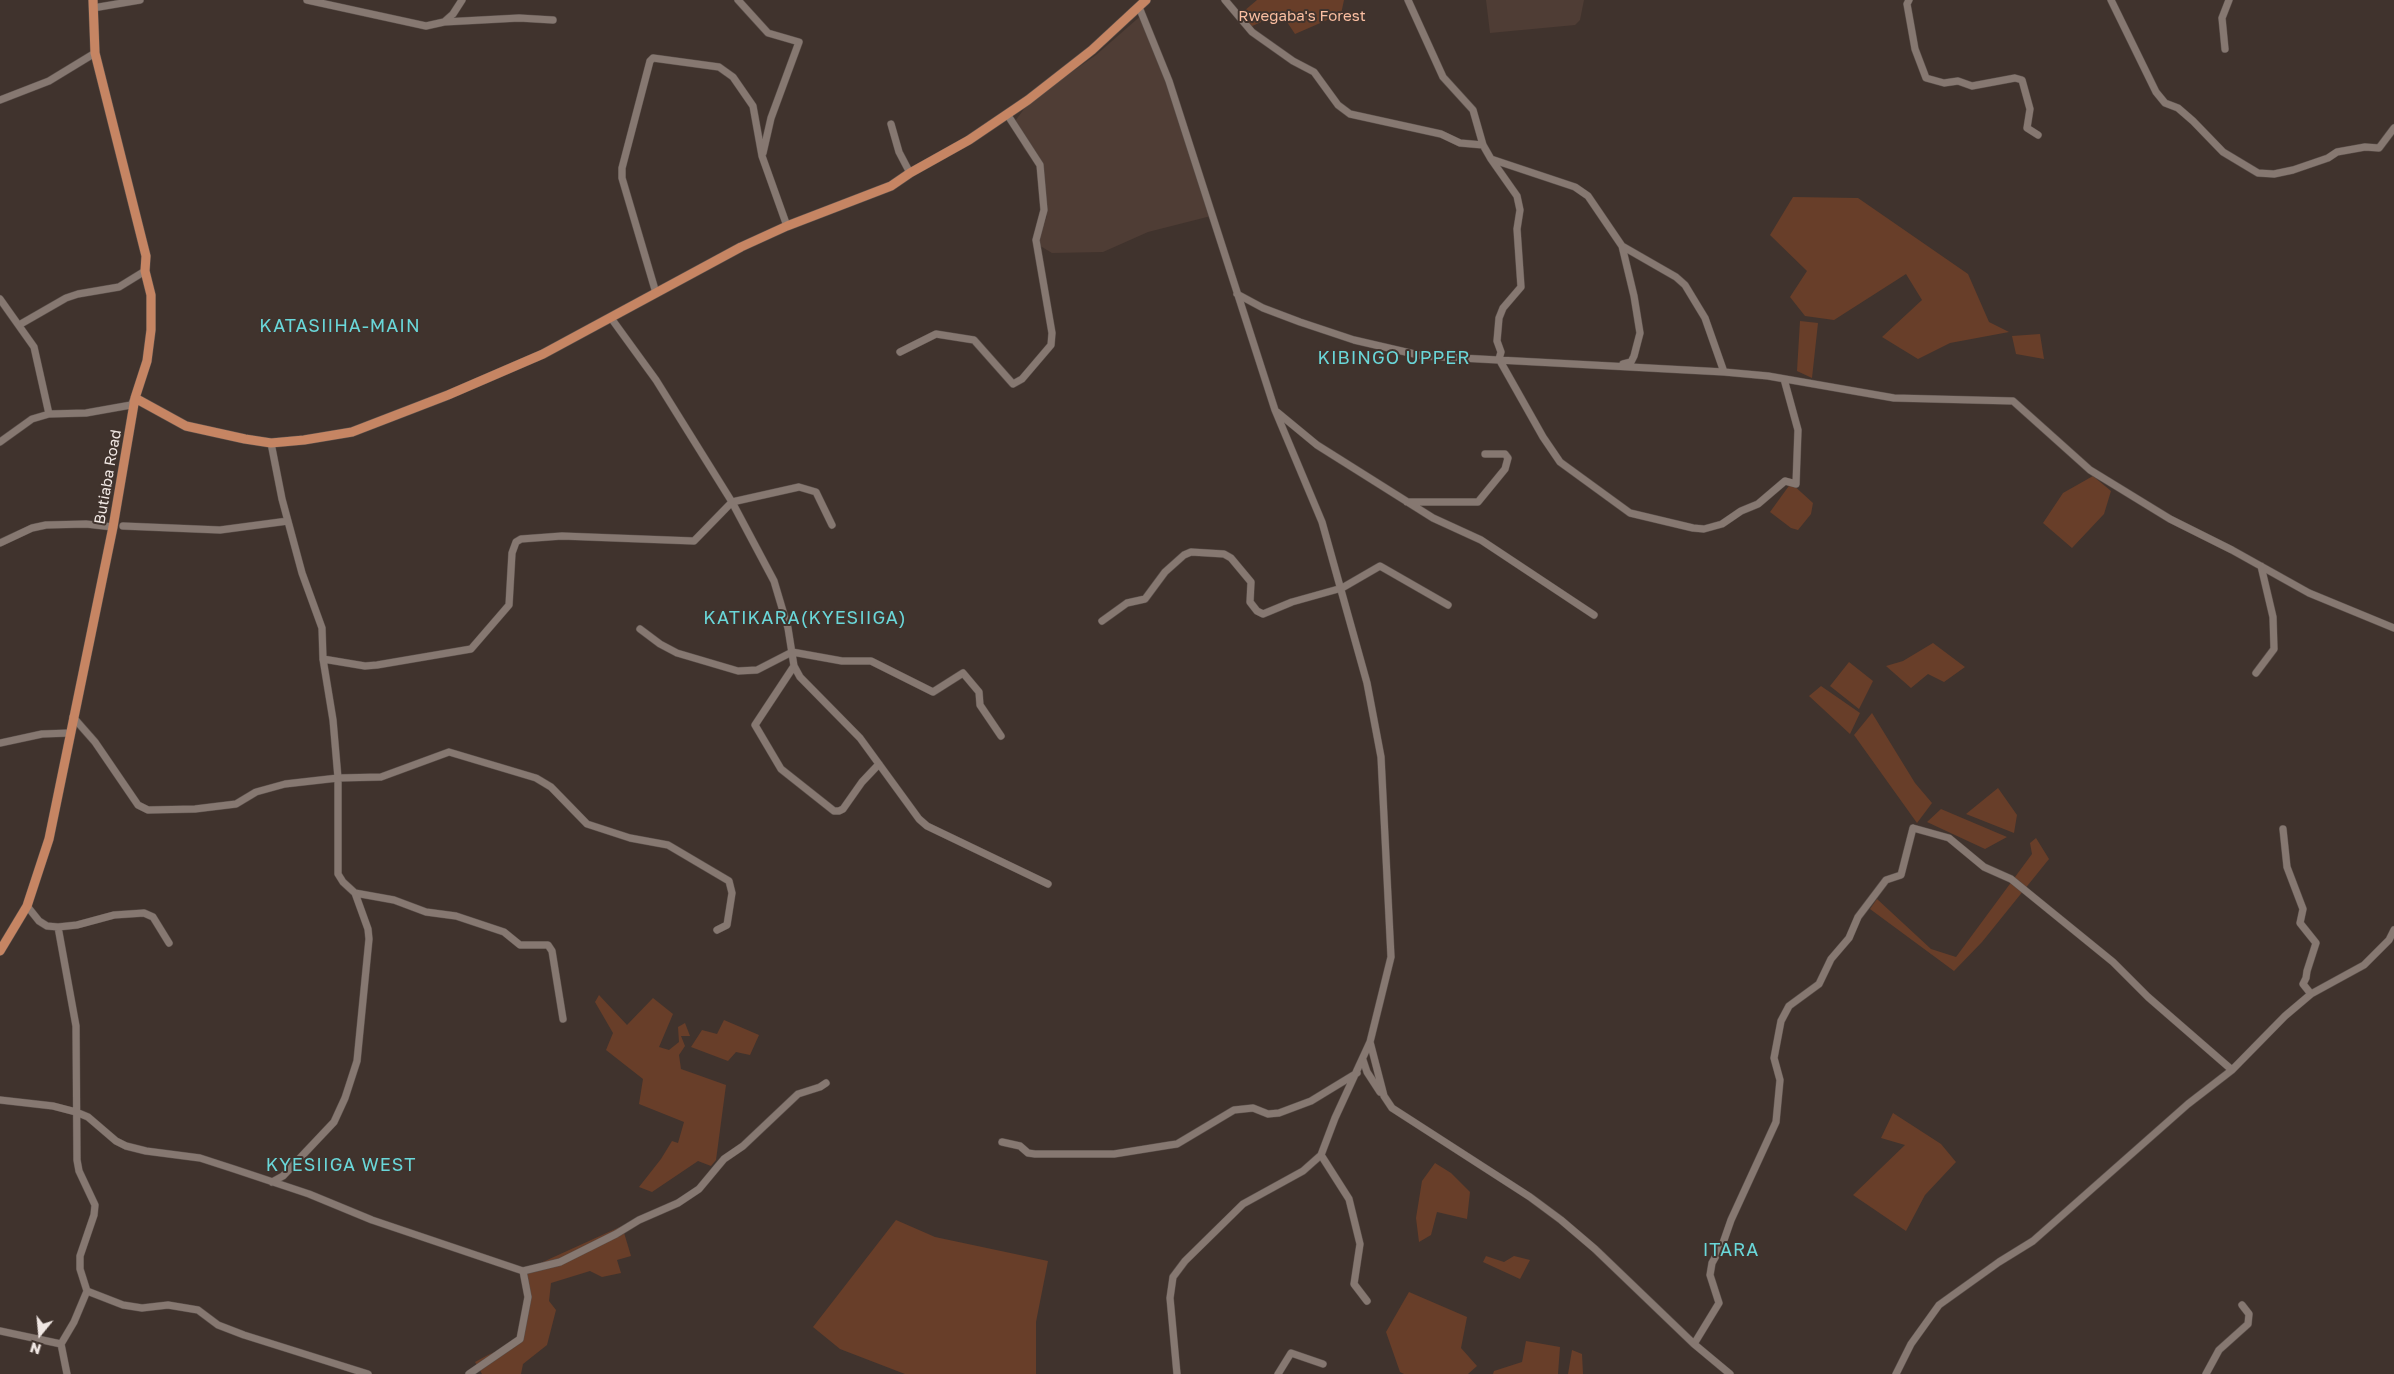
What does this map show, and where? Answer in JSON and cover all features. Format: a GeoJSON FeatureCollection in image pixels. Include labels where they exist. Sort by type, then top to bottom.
{"type":"FeatureCollection","features":[{"type":"Feature","properties":{"kind":"main road"},"geometry":{"type":"LineString","coordinates":[[135,398],[186,426],[245,439],[272,442],[304,440],[352,432],[448,396],[543,354],[692,272],[787,226],[891,186],[910,173],[969,140],[1007,114],[1092,50],[1146,0]]}},
{"type":"Feature","properties":{"kind":"main road","name":"Butiaba Road"},"geometry":{"type":"LineString","coordinates":[[0,951],[27,906],[49,839],[73,717],[118,527],[135,398],[147,361],[152,314],[152,295],[145,271],[146,256],[95,53],[93,4]]}},
{"type":"Feature","properties":{"kind":"street"},"geometry":{"type":"LineString","coordinates":[[93,4],[140,0]]}},
{"type":"Feature","properties":{"kind":"street"},"geometry":{"type":"LineString","coordinates":[[307,0],[426,26],[444,22],[519,18],[553,20]]}},
{"type":"Feature","properties":{"kind":"street"},"geometry":{"type":"LineString","coordinates":[[444,22],[453,14],[462,0]]}},
{"type":"Feature","properties":{"kind":"street"},"geometry":{"type":"LineString","coordinates":[[738,0],[768,33],[799,42],[771,118],[762,156]]}},
{"type":"Feature","properties":{"kind":"street"},"geometry":{"type":"LineString","coordinates":[[1225,0],[1252,32],[1293,61],[1314,72],[1338,105],[1350,114],[1441,134],[1460,144],[1483,145]]}},
{"type":"Feature","properties":{"kind":"street"},"geometry":{"type":"LineString","coordinates":[[1408,0],[1443,77],[1473,110],[1483,145],[1517,196],[1520,210],[1517,229],[1521,287],[1503,308],[1499,318],[1497,341],[1501,352],[1499,360],[1543,437],[1560,462],[1630,513],[1666,523],[1704,529],[1722,524],[1741,510],[1758,504],[1785,482],[1796,484],[1798,430],[1784,379]]}},
{"type":"Feature","properties":{"kind":"street"},"geometry":{"type":"LineString","coordinates":[[2111,0],[2160,98],[2193,121],[2223,152],[2258,173],[2274,174],[2294,170],[2328,158],[2337,152],[2365,147],[2379,148],[2394,128]]}},
{"type":"Feature","properties":{"kind":"street"},"geometry":{"type":"LineString","coordinates":[[2226,49],[2222,18],[2229,0]]}},
{"type":"Feature","properties":{"kind":"street"},"geometry":{"type":"LineString","coordinates":[[1908,1],[1915,48],[1926,78],[1944,83],[1958,81],[1972,86],[2015,78],[2022,80],[2030,109],[2027,128],[2038,135]]}},
{"type":"Feature","properties":{"kind":"street"},"geometry":{"type":"LineString","coordinates":[[1139,7],[1169,81],[1275,410],[1322,522],[1342,588],[1367,683],[1381,757],[1391,957],[1370,1042],[1335,1118],[1321,1155],[1303,1172],[1243,1204],[1185,1260],[1173,1277],[1170,1298],[1177,1374]]}},
{"type":"Feature","properties":{"kind":"street"},"geometry":{"type":"LineString","coordinates":[[0,100],[49,81],[95,53]]}},
{"type":"Feature","properties":{"kind":"street"},"geometry":{"type":"LineString","coordinates":[[656,293],[622,178],[622,168],[651,59],[655,57],[667,58],[719,68],[729,72],[751,100],[762,156],[787,226]]}},
{"type":"Feature","properties":{"kind":"street"},"geometry":{"type":"LineString","coordinates":[[900,352],[936,334],[974,340],[1013,384],[1022,379],[1051,345],[1052,333],[1036,240],[1044,210],[1040,163],[1007,114]]}},
{"type":"Feature","properties":{"kind":"street"},"geometry":{"type":"LineString","coordinates":[[891,124],[899,152],[910,173]]}},
{"type":"Feature","properties":{"kind":"street"},"geometry":{"type":"LineString","coordinates":[[1491,159],[1582,191],[1598,207],[1622,246],[1634,296],[1640,333],[1631,362],[1620,365]]}},
{"type":"Feature","properties":{"kind":"street"},"geometry":{"type":"LineString","coordinates":[[1622,246],[1676,276],[1685,285],[1705,318],[1724,372]]}},
{"type":"Feature","properties":{"kind":"street"},"geometry":{"type":"LineString","coordinates":[[19,325],[66,298],[78,294],[120,287],[145,271]]}},
{"type":"Feature","properties":{"kind":"street"},"geometry":{"type":"LineString","coordinates":[[1237,294],[1263,308],[1354,340],[1430,357],[1620,365],[1724,372],[1784,379],[1894,398],[2013,401],[2094,473],[2170,519],[2261,566],[2308,593],[2394,628]]}},
{"type":"Feature","properties":{"kind":"street"},"geometry":{"type":"LineString","coordinates":[[0,299],[34,347],[39,360],[49,414]]}},
{"type":"Feature","properties":{"kind":"street"},"geometry":{"type":"LineString","coordinates":[[611,318],[656,380],[732,502],[774,581],[788,628],[794,666],[800,677],[860,738],[919,819],[927,826],[1048,884]]}},
{"type":"Feature","properties":{"kind":"street"},"geometry":{"type":"LineString","coordinates":[[0,442],[32,419],[49,414],[86,413],[131,405],[135,398]]}},
{"type":"Feature","properties":{"kind":"street"},"geometry":{"type":"LineString","coordinates":[[1275,410],[1317,445],[1433,518],[1474,535],[1594,615]]}},
{"type":"Feature","properties":{"kind":"street"},"geometry":{"type":"LineString","coordinates":[[272,442],[288,521],[302,573],[322,628],[323,659],[333,720],[338,778],[338,874],[342,882],[355,893],[368,929],[369,939],[354,1074],[334,1122],[283,1176],[272,1182]]}},
{"type":"Feature","properties":{"kind":"street"},"geometry":{"type":"LineString","coordinates":[[1407,502],[1478,502],[1505,469],[1508,458],[1505,454],[1485,454]]}},
{"type":"Feature","properties":{"kind":"street"},"geometry":{"type":"LineString","coordinates":[[323,659],[365,666],[471,649],[509,605],[512,552],[516,542],[521,539],[562,536],[694,541],[732,502],[799,487],[810,488],[816,492],[832,525]]}},
{"type":"Feature","properties":{"kind":"street"},"geometry":{"type":"LineString","coordinates":[[0,543],[32,528],[46,525],[86,524],[118,527],[220,530],[288,521]]}},
{"type":"Feature","properties":{"kind":"street"},"geometry":{"type":"LineString","coordinates":[[1102,621],[1127,603],[1145,599],[1165,572],[1184,555],[1191,552],[1224,554],[1231,558],[1252,582],[1250,602],[1257,611],[1263,614],[1292,602],[1342,588],[1380,566],[1448,605]]}},
{"type":"Feature","properties":{"kind":"street"},"geometry":{"type":"LineString","coordinates":[[2256,673],[2274,649],[2273,617],[2261,566]]}},
{"type":"Feature","properties":{"kind":"street"},"geometry":{"type":"LineString","coordinates":[[640,629],[660,644],[678,652],[738,671],[757,670],[792,652],[842,661],[871,661],[933,692],[960,674],[966,674],[979,692],[980,705],[1001,736]]}},
{"type":"Feature","properties":{"kind":"street"},"geometry":{"type":"LineString","coordinates":[[794,666],[755,725],[781,768],[834,811],[838,811],[843,809],[862,782],[879,764]]}},
{"type":"Feature","properties":{"kind":"street"},"geometry":{"type":"LineString","coordinates":[[73,717],[95,742],[138,805],[148,810],[195,809],[236,804],[261,790],[338,778],[382,777],[443,752],[451,752],[536,778],[551,787],[587,824],[630,838],[668,845],[729,881],[732,893],[727,925],[718,930]]}},
{"type":"Feature","properties":{"kind":"street"},"geometry":{"type":"LineString","coordinates":[[0,743],[47,733],[70,733]]}},
{"type":"Feature","properties":{"kind":"street"},"geometry":{"type":"LineString","coordinates":[[1694,1344],[1719,1304],[1710,1275],[1712,1263],[1723,1243],[1731,1220],[1776,1122],[1780,1080],[1774,1058],[1781,1021],[1789,1006],[1819,984],[1831,959],[1846,942],[1858,917],[1880,887],[1888,878],[1901,875],[1912,828],[1949,838],[1984,866],[2011,879],[2112,962],[2148,997],[2232,1070]]}},
{"type":"Feature","properties":{"kind":"street"},"geometry":{"type":"LineString","coordinates":[[2283,829],[2287,867],[2303,909],[2300,923],[2316,943],[2303,984],[2311,994]]}},
{"type":"Feature","properties":{"kind":"street"},"geometry":{"type":"LineString","coordinates":[[355,893],[394,900],[426,912],[456,916],[504,932],[520,945],[548,945],[552,951],[564,1019]]}},
{"type":"Feature","properties":{"kind":"street"},"geometry":{"type":"LineString","coordinates":[[27,906],[47,926],[58,927],[78,925],[114,916],[144,913],[154,917],[169,943]]}},
{"type":"Feature","properties":{"kind":"street"},"geometry":{"type":"LineString","coordinates":[[58,927],[76,1026],[76,1112],[79,1171],[95,1205],[94,1215],[80,1256],[80,1269],[87,1291],[74,1322],[61,1344],[67,1374]]}},
{"type":"Feature","properties":{"kind":"street"},"geometry":{"type":"LineString","coordinates":[[1896,1374],[1912,1344],[1938,1305],[1999,1262],[2033,1241],[2188,1104],[2232,1070],[2311,994],[2364,965],[2389,940],[2394,930]]}},
{"type":"Feature","properties":{"kind":"street"},"geometry":{"type":"LineString","coordinates":[[1370,1042],[1384,1096]]}},
{"type":"Feature","properties":{"kind":"street"},"geometry":{"type":"LineString","coordinates":[[1363,1060],[1367,1072],[1392,1108],[1530,1197],[1561,1220],[1595,1249],[1694,1344],[1730,1374]]}},
{"type":"Feature","properties":{"kind":"street"},"geometry":{"type":"LineString","coordinates":[[1002,1142],[1020,1146],[1028,1153],[1035,1154],[1130,1153],[1150,1147],[1177,1144],[1234,1110],[1253,1108],[1268,1114],[1279,1113],[1311,1101],[1357,1073]]}},
{"type":"Feature","properties":{"kind":"street"},"geometry":{"type":"LineString","coordinates":[[0,1100],[53,1106],[76,1112],[88,1117],[116,1141],[126,1146],[146,1151],[200,1158],[272,1182],[372,1220],[523,1271],[560,1262],[616,1234],[639,1220],[678,1203],[699,1188],[724,1159],[743,1146],[798,1094],[820,1087],[826,1083]]}},
{"type":"Feature","properties":{"kind":"street"},"geometry":{"type":"LineString","coordinates":[[1321,1155],[1349,1199],[1360,1244],[1354,1284],[1367,1301]]}},
{"type":"Feature","properties":{"kind":"street"},"geometry":{"type":"LineString","coordinates":[[469,1374],[520,1339],[528,1297],[523,1271]]}},
{"type":"Feature","properties":{"kind":"street"},"geometry":{"type":"LineString","coordinates":[[87,1291],[123,1305],[142,1308],[168,1305],[198,1310],[218,1325],[244,1335],[368,1374]]}},
{"type":"Feature","properties":{"kind":"street"},"geometry":{"type":"LineString","coordinates":[[2206,1374],[2219,1350],[2248,1324],[2249,1314],[2242,1305]]}},
{"type":"Feature","properties":{"kind":"street"},"geometry":{"type":"LineString","coordinates":[[0,1331],[61,1344]]}},
{"type":"Feature","properties":{"kind":"street"},"geometry":{"type":"LineString","coordinates":[[1278,1374],[1291,1352],[1324,1364]]}},
{"type":"Feature","properties":{"kind":"shaded area"},"geometry":{"type":"Polygon","coordinates":[[[1486,0],[1584,0],[1580,20],[1575,25],[1490,33],[1486,0]]]}},
{"type":"Feature","properties":{"kind":"shaded area"},"geometry":{"type":"Polygon","coordinates":[[[1144,13],[1211,216],[1148,232],[1103,252],[1052,253],[1037,244],[1047,216],[1040,168],[1024,149],[1013,124],[1029,102],[1096,55],[1144,13]]]}},
{"type":"Feature","properties":{"kind":"green space","name":"Rwegaba's Forest"},"geometry":{"type":"Polygon","coordinates":[[[1257,0],[1344,0],[1341,14],[1295,34],[1287,22],[1275,16],[1250,27],[1244,11],[1257,0]]]}},
{"type":"Feature","properties":{"kind":"green space"},"geometry":{"type":"Polygon","coordinates":[[[1793,197],[1858,198],[1968,274],[1989,322],[2009,332],[1950,343],[1918,359],[1882,337],[1922,300],[1906,274],[1834,320],[1805,316],[1790,297],[1807,271],[1770,235],[1793,197]]]}},
{"type":"Feature","properties":{"kind":"green space"},"geometry":{"type":"Polygon","coordinates":[[[1800,321],[1818,323],[1812,378],[1797,371],[1800,321]]]}},
{"type":"Feature","properties":{"kind":"green space"},"geometry":{"type":"Polygon","coordinates":[[[2040,334],[2044,359],[2016,354],[2012,336],[2040,334]]]}},
{"type":"Feature","properties":{"kind":"green space"},"geometry":{"type":"Polygon","coordinates":[[[2093,476],[2111,491],[2104,514],[2072,548],[2043,523],[2063,493],[2093,476]]]}},
{"type":"Feature","properties":{"kind":"green space"},"geometry":{"type":"Polygon","coordinates":[[[1791,483],[1813,503],[1811,514],[1798,530],[1791,528],[1770,512],[1791,483]]]}},
{"type":"Feature","properties":{"kind":"green space"},"geometry":{"type":"Polygon","coordinates":[[[1933,643],[1965,667],[1944,682],[1928,674],[1911,688],[1886,666],[1903,661],[1933,643]]]}},
{"type":"Feature","properties":{"kind":"green space"},"geometry":{"type":"Polygon","coordinates":[[[1849,662],[1873,681],[1859,709],[1830,686],[1849,662]]]}},
{"type":"Feature","properties":{"kind":"green space"},"geometry":{"type":"Polygon","coordinates":[[[1821,686],[1860,713],[1850,734],[1809,696],[1821,686]]]}},
{"type":"Feature","properties":{"kind":"green space"},"geometry":{"type":"Polygon","coordinates":[[[1872,713],[1915,783],[1932,803],[1917,823],[1854,735],[1872,713]]]}},
{"type":"Feature","properties":{"kind":"green space"},"geometry":{"type":"Polygon","coordinates":[[[1998,788],[2017,815],[2014,833],[1966,814],[1998,788]]]}},
{"type":"Feature","properties":{"kind":"green space"},"geometry":{"type":"Polygon","coordinates":[[[1941,809],[2007,837],[1985,849],[1927,822],[1941,809]]]}},
{"type":"Feature","properties":{"kind":"green space"},"geometry":{"type":"Polygon","coordinates":[[[2036,838],[2049,859],[1982,942],[1954,971],[1870,909],[1877,899],[1931,949],[1956,957],[2032,854],[2030,843],[2036,838]]]}},
{"type":"Feature","properties":{"kind":"green space"},"geometry":{"type":"Polygon","coordinates":[[[599,995],[627,1025],[653,998],[673,1014],[659,1047],[669,1050],[679,1042],[678,1027],[685,1023],[690,1036],[681,1036],[685,1046],[679,1055],[681,1069],[726,1085],[716,1160],[711,1166],[698,1161],[652,1192],[639,1187],[661,1159],[672,1141],[678,1143],[684,1122],[639,1104],[643,1079],[606,1050],[613,1033],[595,1002],[599,995]]]}},
{"type":"Feature","properties":{"kind":"green space"},"geometry":{"type":"Polygon","coordinates":[[[724,1020],[759,1035],[750,1055],[736,1052],[728,1061],[691,1047],[702,1030],[717,1034],[724,1020]]]}},
{"type":"Feature","properties":{"kind":"green space"},"geometry":{"type":"Polygon","coordinates":[[[1893,1113],[1941,1144],[1956,1162],[1925,1195],[1906,1231],[1853,1195],[1905,1145],[1881,1138],[1893,1113]]]}},
{"type":"Feature","properties":{"kind":"green space"},"geometry":{"type":"Polygon","coordinates":[[[1435,1163],[1451,1173],[1470,1192],[1467,1219],[1437,1212],[1431,1235],[1419,1242],[1416,1218],[1422,1181],[1435,1163]]]}},
{"type":"Feature","properties":{"kind":"green space"},"geometry":{"type":"Polygon","coordinates":[[[896,1220],[935,1237],[1048,1261],[1036,1322],[1036,1374],[905,1374],[840,1349],[813,1327],[896,1220]]]}},
{"type":"Feature","properties":{"kind":"green space"},"geometry":{"type":"Polygon","coordinates":[[[622,1226],[631,1256],[617,1260],[621,1273],[602,1277],[590,1271],[551,1283],[549,1301],[556,1310],[547,1345],[523,1364],[521,1374],[482,1374],[475,1362],[512,1346],[522,1335],[528,1304],[523,1271],[622,1226]]]}},
{"type":"Feature","properties":{"kind":"green space"},"geometry":{"type":"Polygon","coordinates":[[[1486,1256],[1504,1262],[1514,1256],[1530,1260],[1520,1279],[1483,1262],[1486,1256]]]}},
{"type":"Feature","properties":{"kind":"green space"},"geometry":{"type":"Polygon","coordinates":[[[1409,1292],[1467,1317],[1461,1348],[1477,1366],[1468,1374],[1404,1374],[1400,1372],[1386,1332],[1409,1292]]]}},
{"type":"Feature","properties":{"kind":"green space"},"geometry":{"type":"Polygon","coordinates":[[[1526,1341],[1560,1347],[1558,1374],[1493,1374],[1494,1371],[1522,1362],[1526,1341]]]}},
{"type":"Feature","properties":{"kind":"green space"},"geometry":{"type":"Polygon","coordinates":[[[1572,1350],[1582,1354],[1583,1374],[1568,1374],[1572,1350]]]}},
{"type":"Feature","properties":{"kind":"district","name":"KATASIIHA-MAIN"},"geometry":{"type":"Point","coordinates":[340,326]}},
{"type":"Feature","properties":{"kind":"district","name":"KIBINGO UPPER"},"geometry":{"type":"Point","coordinates":[1394,358]}},
{"type":"Feature","properties":{"kind":"district","name":"KATIKARA(KYESIIGA)"},"geometry":{"type":"Point","coordinates":[805,618]}},
{"type":"Feature","properties":{"kind":"district","name":"KYESIIGA WEST"},"geometry":{"type":"Point","coordinates":[341,1165]}},
{"type":"Feature","properties":{"kind":"district","name":"ITARA"},"geometry":{"type":"Point","coordinates":[1731,1250]}}]}
